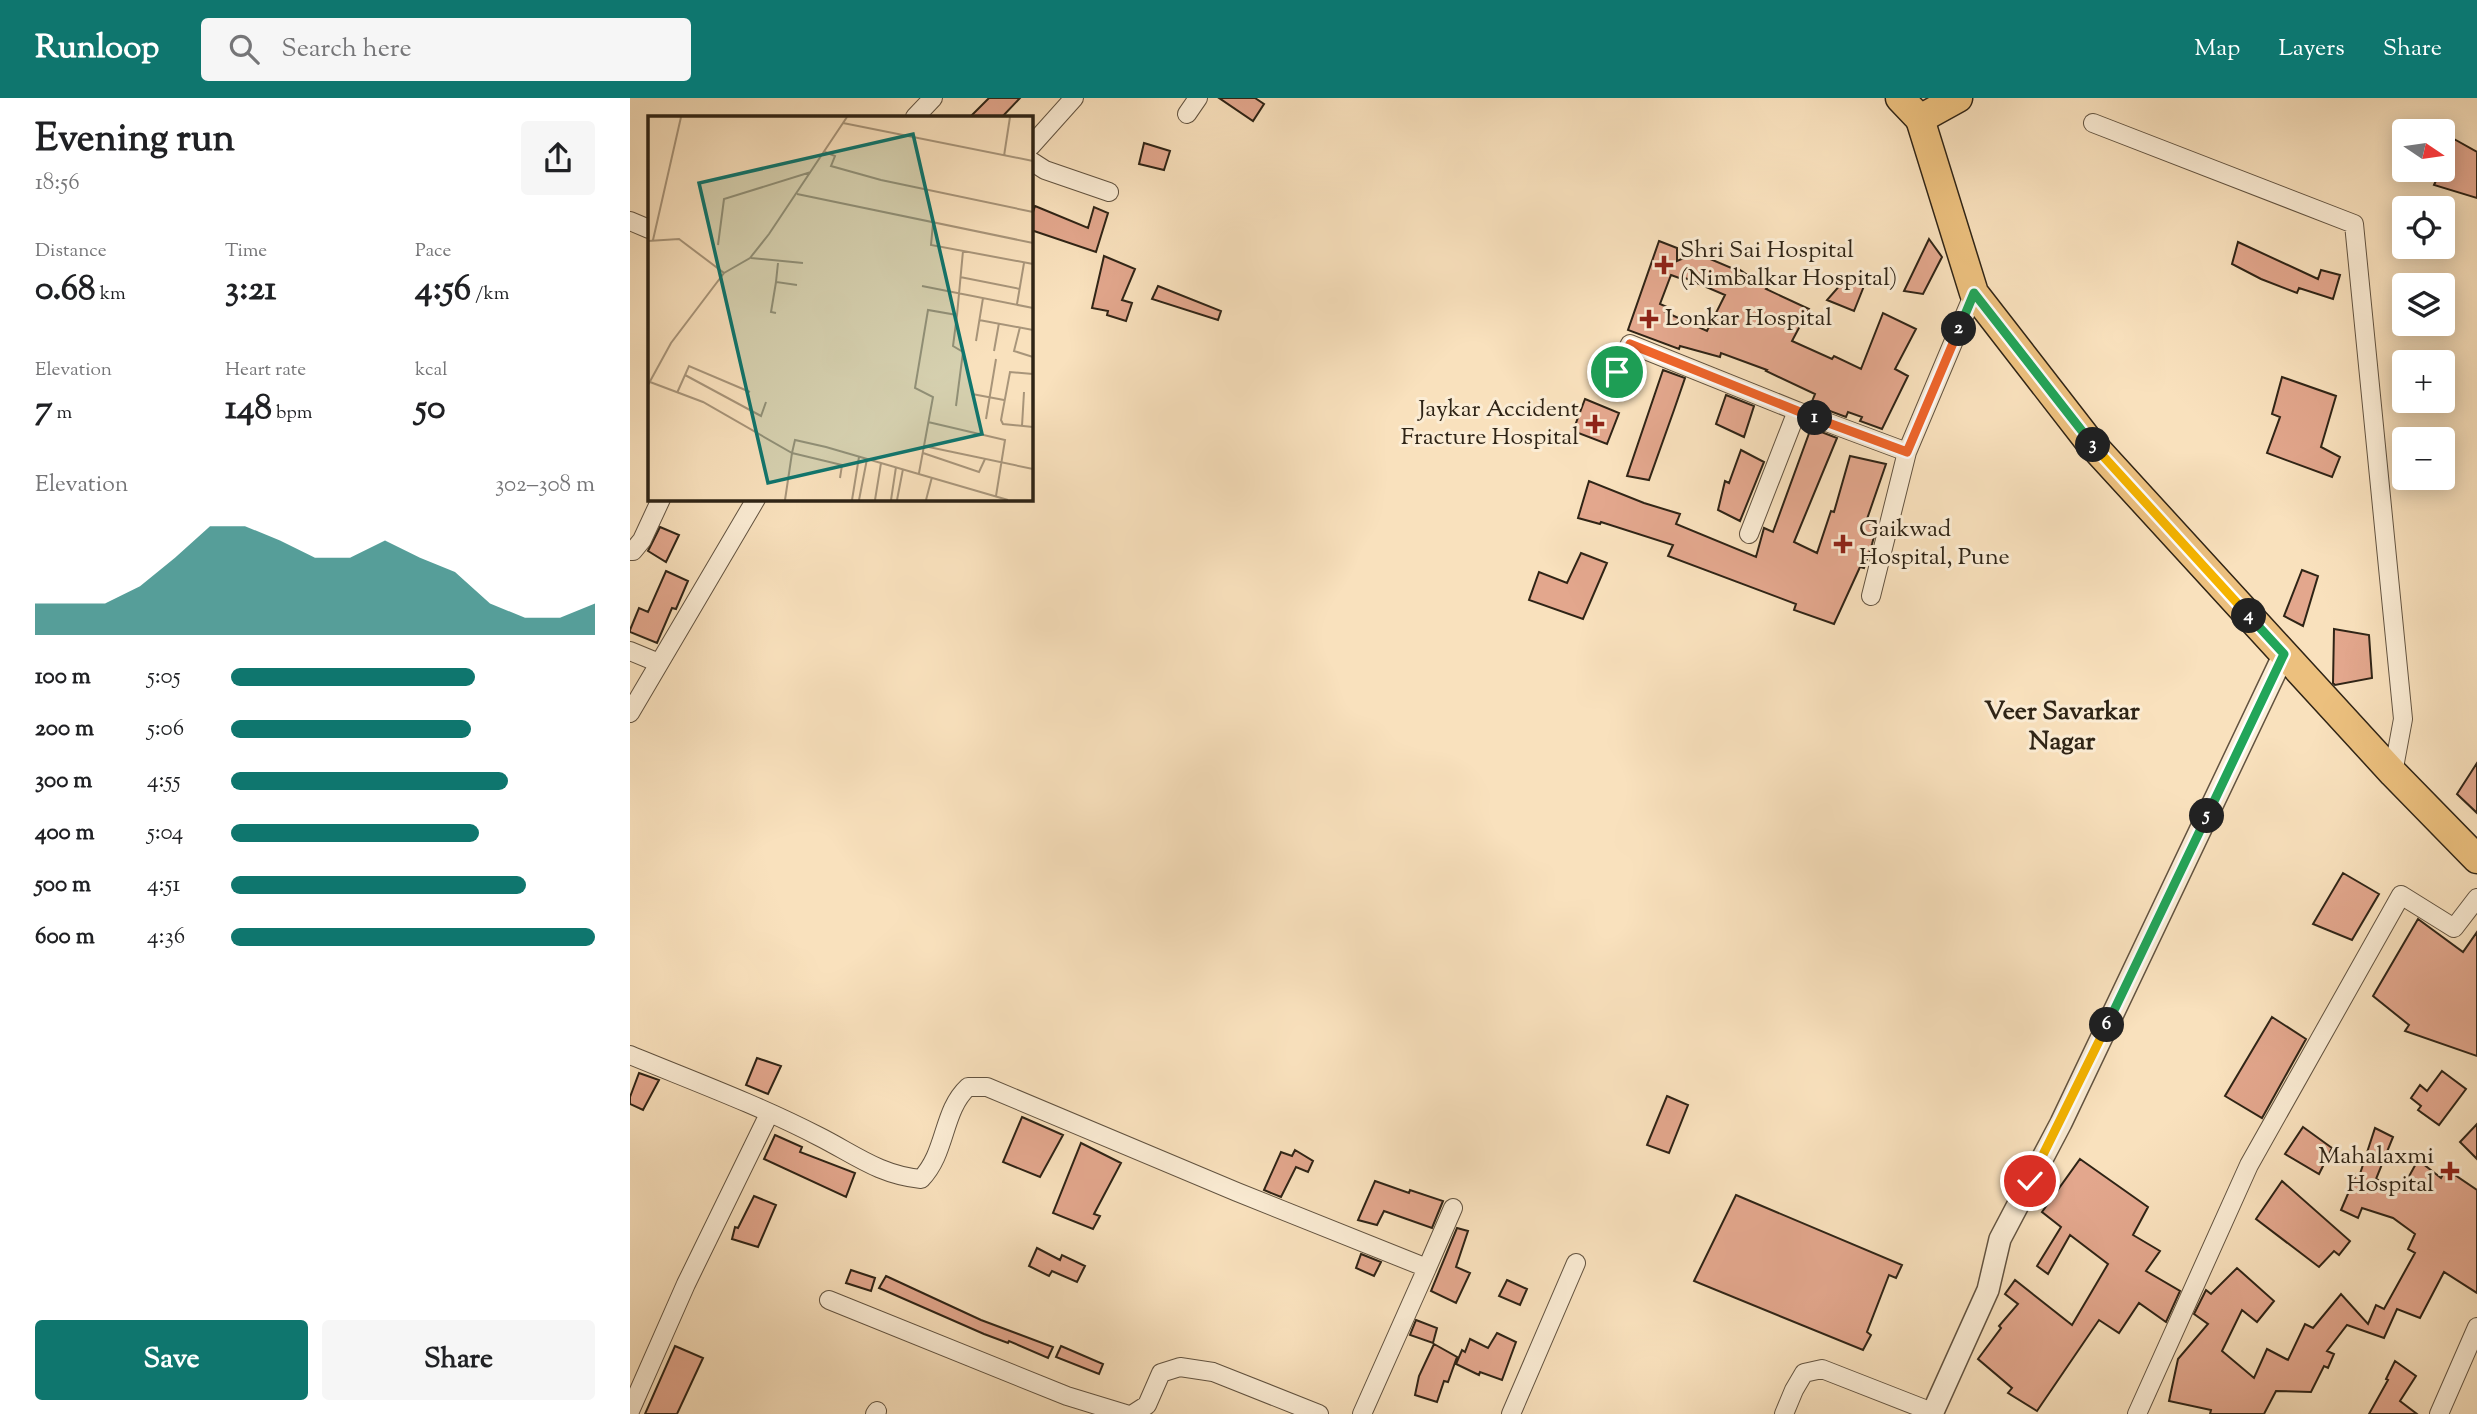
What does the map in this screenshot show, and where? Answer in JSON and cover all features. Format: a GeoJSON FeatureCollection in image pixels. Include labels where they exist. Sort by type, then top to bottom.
{"type":"FeatureCollection","features":[{"type":"Feature","properties":{"kind":"main road"},"geometry":{"type":"LineString","coordinates":[[1900,98],[1920,119],[1974,293],[2088,440],[2393,773],[2477,859]]}},
{"type":"Feature","properties":{"kind":"main road"},"geometry":{"type":"LineString","coordinates":[[1920,119],[1958,98]]}},
{"type":"Feature","properties":{"kind":"street"},"geometry":{"type":"LineString","coordinates":[[916,116],[933,98]]}},
{"type":"Feature","properties":{"kind":"street"},"geometry":{"type":"LineString","coordinates":[[1032,145],[1073,98]]}},
{"type":"Feature","properties":{"kind":"street"},"geometry":{"type":"LineString","coordinates":[[1187,114],[1198,98]]}},
{"type":"Feature","properties":{"kind":"street"},"geometry":{"type":"LineString","coordinates":[[2092,123],[2354,224],[2403,719],[2393,773]]}},
{"type":"Feature","properties":{"kind":"street"},"geometry":{"type":"LineString","coordinates":[[1032,162],[1045,170],[1109,192]]}},
{"type":"Feature","properties":{"kind":"street"},"geometry":{"type":"LineString","coordinates":[[630,221],[648,229]]}},
{"type":"Feature","properties":{"kind":"street"},"geometry":{"type":"LineString","coordinates":[[1871,596],[1907,452],[1974,293]]}},
{"type":"Feature","properties":{"kind":"street"},"geometry":{"type":"LineString","coordinates":[[1617,372],[1630,344],[1907,452]]}},
{"type":"Feature","properties":{"kind":"street"},"geometry":{"type":"LineString","coordinates":[[1749,534],[1797,411]]}},
{"type":"Feature","properties":{"kind":"street"},"geometry":{"type":"LineString","coordinates":[[630,551],[642,540],[662,500]]}},
{"type":"Feature","properties":{"kind":"street"},"geometry":{"type":"LineString","coordinates":[[631,708],[755,500]]}},
{"type":"Feature","properties":{"kind":"street"},"geometry":{"type":"LineString","coordinates":[[630,651],[659,663]]}},
{"type":"Feature","properties":{"kind":"street"},"geometry":{"type":"LineString","coordinates":[[1784,1414],[1804,1373],[1822,1369],[1932,1413],[1988,1290],[2000,1239],[2061,1123],[2284,654]]}},
{"type":"Feature","properties":{"kind":"street"},"geometry":{"type":"LineString","coordinates":[[2137,1414],[2249,1165],[2401,895],[2454,928],[2477,898]]}},
{"type":"Feature","properties":{"kind":"street"},"geometry":{"type":"LineString","coordinates":[[631,1058],[818,1136],[866,1164],[909,1178],[921,1179],[932,1167],[958,1097],[968,1087],[987,1087],[1427,1268]]}},
{"type":"Feature","properties":{"kind":"street"},"geometry":{"type":"LineString","coordinates":[[630,1411],[686,1284],[769,1114]]}},
{"type":"Feature","properties":{"kind":"street"},"geometry":{"type":"LineString","coordinates":[[1362,1414],[1453,1208]]}},
{"type":"Feature","properties":{"kind":"street"},"geometry":{"type":"LineString","coordinates":[[1511,1414],[1576,1263]]}},
{"type":"Feature","properties":{"kind":"street"},"geometry":{"type":"LineString","coordinates":[[829,1300],[1067,1396],[1126,1414]]}},
{"type":"Feature","properties":{"kind":"street"},"geometry":{"type":"LineString","coordinates":[[2439,1414],[2477,1327]]}},
{"type":"Feature","properties":{"kind":"street"},"geometry":{"type":"LineString","coordinates":[[1133,1414],[1147,1405],[1161,1373],[1180,1367],[1213,1372],[1319,1414]]}},
{"type":"Feature","properties":{"kind":"building"},"geometry":{"type":"Polygon","coordinates":[[[989,98],[1020,98],[1003,116],[971,116],[989,98]]]}},
{"type":"Feature","properties":{"kind":"building"},"geometry":{"type":"Polygon","coordinates":[[[1219,98],[1255,98],[1264,104],[1253,121],[1219,98]]]}},
{"type":"Feature","properties":{"kind":"building"},"geometry":{"type":"Polygon","coordinates":[[[2455,140],[2477,152],[2477,198],[2434,185],[2435,182],[2455,182],[2455,140]]]}},
{"type":"Feature","properties":{"kind":"building"},"geometry":{"type":"Polygon","coordinates":[[[1144,143],[1170,151],[1164,170],[1139,164],[1144,143]]]}},
{"type":"Feature","properties":{"kind":"building"},"geometry":{"type":"Polygon","coordinates":[[[1035,206],[1088,228],[1094,207],[1108,213],[1096,252],[1032,230],[1035,206]]]}},
{"type":"Feature","properties":{"kind":"building"},"geometry":{"type":"Polygon","coordinates":[[[1929,239],[1942,257],[1923,294],[1904,291],[1929,239]]]}},
{"type":"Feature","properties":{"kind":"building"},"geometry":{"type":"Polygon","coordinates":[[[1659,241],[1677,248],[1677,261],[1696,253],[1736,270],[1737,268],[1766,289],[1809,309],[1792,341],[1861,369],[1883,313],[1916,329],[1895,369],[1908,376],[1882,429],[1860,421],[1862,417],[1848,412],[1846,417],[1811,404],[1815,394],[1767,370],[1721,353],[1720,357],[1680,346],[1679,349],[1628,330],[1659,241]],[[1671,275],[1660,304],[1667,307],[1665,312],[1707,331],[1725,295],[1683,277],[1682,279],[1671,275]]]}},
{"type":"Feature","properties":{"kind":"building"},"geometry":{"type":"Polygon","coordinates":[[[2238,242],[2318,279],[2321,270],[2340,275],[2333,299],[2299,288],[2297,293],[2232,264],[2238,242]]]}},
{"type":"Feature","properties":{"kind":"building"},"geometry":{"type":"Polygon","coordinates":[[[1104,256],[1135,269],[1122,300],[1132,303],[1126,321],[1107,315],[1108,311],[1092,308],[1104,256]]]}},
{"type":"Feature","properties":{"kind":"building"},"geometry":{"type":"Polygon","coordinates":[[[1848,276],[1864,286],[1854,311],[1827,300],[1848,276]]]}},
{"type":"Feature","properties":{"kind":"building"},"geometry":{"type":"Polygon","coordinates":[[[1158,286],[1221,311],[1218,320],[1152,299],[1158,286]]]}},
{"type":"Feature","properties":{"kind":"building"},"geometry":{"type":"Polygon","coordinates":[[[1663,370],[1685,378],[1649,480],[1627,476],[1663,370]]]}},
{"type":"Feature","properties":{"kind":"building"},"geometry":{"type":"Polygon","coordinates":[[[2282,377],[2336,396],[2321,447],[2340,457],[2332,477],[2267,453],[2280,417],[2272,414],[2282,377]]]}},
{"type":"Feature","properties":{"kind":"building"},"geometry":{"type":"Polygon","coordinates":[[[1726,395],[1754,406],[1744,437],[1716,424],[1726,395]]]}},
{"type":"Feature","properties":{"kind":"building"},"geometry":{"type":"Polygon","coordinates":[[[1585,399],[1619,413],[1607,444],[1573,431],[1585,399]]]}},
{"type":"Feature","properties":{"kind":"building"},"geometry":{"type":"Polygon","coordinates":[[[1811,428],[1837,438],[1794,542],[1817,553],[1831,511],[1834,512],[1850,456],[1886,464],[1866,522],[1877,526],[1872,544],[1864,568],[1860,567],[1834,624],[1794,610],[1796,604],[1668,556],[1673,545],[1601,522],[1600,524],[1578,518],[1589,481],[1680,514],[1676,524],[1756,557],[1764,528],[1773,532],[1811,428]]]}},
{"type":"Feature","properties":{"kind":"building"},"geometry":{"type":"Polygon","coordinates":[[[1741,450],[1764,462],[1740,521],[1718,510],[1725,481],[1729,483],[1741,450]]]}},
{"type":"Feature","properties":{"kind":"building"},"geometry":{"type":"Polygon","coordinates":[[[660,527],[679,535],[666,562],[648,551],[660,527]]]}},
{"type":"Feature","properties":{"kind":"building"},"geometry":{"type":"Polygon","coordinates":[[[1581,553],[1607,563],[1583,619],[1529,600],[1539,572],[1567,583],[1581,553]]]}},
{"type":"Feature","properties":{"kind":"building"},"geometry":{"type":"Polygon","coordinates":[[[2302,570],[2318,576],[2303,626],[2284,616],[2302,570]]]}},
{"type":"Feature","properties":{"kind":"building"},"geometry":{"type":"Polygon","coordinates":[[[666,571],[688,581],[676,609],[672,608],[657,643],[630,630],[639,608],[648,612],[666,571]]]}},
{"type":"Feature","properties":{"kind":"building"},"geometry":{"type":"Polygon","coordinates":[[[2334,629],[2369,635],[2372,678],[2335,685],[2333,683],[2334,629]]]}},
{"type":"Feature","properties":{"kind":"building"},"geometry":{"type":"Polygon","coordinates":[[[2477,763],[2477,813],[2457,794],[2477,763]]]}},
{"type":"Feature","properties":{"kind":"building"},"geometry":{"type":"Polygon","coordinates":[[[2343,873],[2379,894],[2352,940],[2313,924],[2343,873]]]}},
{"type":"Feature","properties":{"kind":"building"},"geometry":{"type":"Polygon","coordinates":[[[2418,919],[2463,952],[2477,932],[2477,1056],[2405,1031],[2409,1025],[2373,996],[2418,919]]]}},
{"type":"Feature","properties":{"kind":"building"},"geometry":{"type":"Polygon","coordinates":[[[2272,1017],[2306,1039],[2262,1118],[2225,1096],[2272,1017]]]}},
{"type":"Feature","properties":{"kind":"building"},"geometry":{"type":"Polygon","coordinates":[[[757,1058],[781,1066],[768,1094],[746,1085],[757,1058]]]}},
{"type":"Feature","properties":{"kind":"building"},"geometry":{"type":"Polygon","coordinates":[[[2442,1071],[2466,1089],[2439,1125],[2418,1110],[2421,1106],[2411,1098],[2420,1085],[2427,1091],[2442,1071]]]}},
{"type":"Feature","properties":{"kind":"building"},"geometry":{"type":"Polygon","coordinates":[[[639,1073],[659,1080],[643,1110],[630,1104],[639,1073]]]}},
{"type":"Feature","properties":{"kind":"building"},"geometry":{"type":"Polygon","coordinates":[[[1667,1096],[1688,1105],[1669,1153],[1647,1145],[1667,1096]]]}},
{"type":"Feature","properties":{"kind":"building"},"geometry":{"type":"Polygon","coordinates":[[[1022,1117],[1063,1135],[1040,1177],[1003,1162],[1022,1117]]]}},
{"type":"Feature","properties":{"kind":"building"},"geometry":{"type":"Polygon","coordinates":[[[2477,1124],[2477,1159],[2460,1142],[2477,1124]]]}},
{"type":"Feature","properties":{"kind":"building"},"geometry":{"type":"Polygon","coordinates":[[[2303,1127],[2332,1148],[2319,1174],[2285,1154],[2303,1127]]]}},
{"type":"Feature","properties":{"kind":"building"},"geometry":{"type":"Polygon","coordinates":[[[2375,1128],[2393,1137],[2376,1179],[2401,1191],[2418,1160],[2441,1178],[2446,1169],[2477,1190],[2477,1293],[2444,1272],[2420,1318],[2397,1309],[2384,1338],[2347,1325],[2327,1351],[2334,1354],[2328,1368],[2324,1366],[2311,1392],[2276,1391],[2264,1414],[2210,1414],[2211,1410],[2169,1401],[2178,1359],[2208,1324],[2194,1314],[2206,1290],[2211,1294],[2237,1268],[2274,1301],[2257,1322],[2242,1310],[2222,1351],[2254,1378],[2267,1349],[2288,1360],[2305,1324],[2313,1328],[2341,1294],[2368,1324],[2376,1305],[2384,1309],[2415,1253],[2408,1249],[2415,1234],[2393,1218],[2362,1208],[2358,1218],[2341,1210],[2356,1175],[2359,1177],[2375,1128]]]}},
{"type":"Feature","properties":{"kind":"building"},"geometry":{"type":"Polygon","coordinates":[[[775,1135],[802,1147],[800,1152],[855,1173],[846,1197],[764,1159],[775,1135]]]}},
{"type":"Feature","properties":{"kind":"building"},"geometry":{"type":"Polygon","coordinates":[[[1081,1143],[1121,1163],[1094,1214],[1100,1216],[1093,1229],[1053,1213],[1081,1143]]]}},
{"type":"Feature","properties":{"kind":"building"},"geometry":{"type":"Polygon","coordinates":[[[1295,1150],[1313,1161],[1308,1172],[1296,1167],[1281,1197],[1264,1190],[1281,1152],[1292,1156],[1295,1150]]]}},
{"type":"Feature","properties":{"kind":"building"},"geometry":{"type":"Polygon","coordinates":[[[2080,1159],[2148,1207],[2133,1235],[2160,1251],[2146,1271],[2180,1291],[2166,1322],[2139,1303],[2119,1333],[2099,1320],[2037,1411],[2008,1393],[2012,1388],[1978,1359],[2001,1328],[1999,1326],[2018,1304],[2005,1294],[2015,1280],[2072,1325],[2108,1264],[2070,1235],[2048,1274],[2037,1266],[2061,1227],[2042,1212],[2080,1159]]]}},
{"type":"Feature","properties":{"kind":"building"},"geometry":{"type":"Polygon","coordinates":[[[1375,1181],[1443,1201],[1432,1228],[1384,1211],[1377,1225],[1358,1220],[1375,1181]]]}},
{"type":"Feature","properties":{"kind":"building"},"geometry":{"type":"Polygon","coordinates":[[[2282,1181],[2350,1241],[2339,1255],[2334,1251],[2319,1267],[2256,1219],[2282,1181]]]}},
{"type":"Feature","properties":{"kind":"building"},"geometry":{"type":"Polygon","coordinates":[[[1736,1195],[1902,1265],[1896,1278],[1889,1275],[1867,1332],[1871,1335],[1863,1350],[1694,1281],[1736,1195]]]}},
{"type":"Feature","properties":{"kind":"building"},"geometry":{"type":"Polygon","coordinates":[[[754,1196],[776,1205],[758,1247],[732,1239],[735,1227],[738,1228],[754,1196]]]}},
{"type":"Feature","properties":{"kind":"building"},"geometry":{"type":"Polygon","coordinates":[[[1457,1228],[1468,1231],[1456,1267],[1470,1273],[1456,1303],[1431,1291],[1457,1228]]]}},
{"type":"Feature","properties":{"kind":"building"},"geometry":{"type":"Polygon","coordinates":[[[1037,1248],[1060,1260],[1062,1255],[1085,1266],[1077,1282],[1052,1271],[1049,1276],[1029,1266],[1037,1248]]]}},
{"type":"Feature","properties":{"kind":"building"},"geometry":{"type":"Polygon","coordinates":[[[1361,1254],[1381,1262],[1374,1276],[1356,1268],[1361,1254]]]}},
{"type":"Feature","properties":{"kind":"building"},"geometry":{"type":"Polygon","coordinates":[[[851,1270],[875,1278],[871,1291],[846,1283],[851,1270]]]}},
{"type":"Feature","properties":{"kind":"building"},"geometry":{"type":"Polygon","coordinates":[[[886,1276],[981,1320],[1053,1347],[1048,1358],[1009,1341],[1008,1343],[984,1334],[879,1288],[886,1276]]]}},
{"type":"Feature","properties":{"kind":"building"},"geometry":{"type":"Polygon","coordinates":[[[1507,1280],[1527,1289],[1520,1305],[1499,1296],[1507,1280]]]}},
{"type":"Feature","properties":{"kind":"building"},"geometry":{"type":"Polygon","coordinates":[[[1416,1320],[1437,1328],[1433,1343],[1410,1335],[1416,1320]]]}},
{"type":"Feature","properties":{"kind":"building"},"geometry":{"type":"Polygon","coordinates":[[[1497,1333],[1516,1342],[1502,1380],[1480,1372],[1479,1375],[1456,1364],[1470,1339],[1488,1348],[1497,1333]]]}},
{"type":"Feature","properties":{"kind":"building"},"geometry":{"type":"Polygon","coordinates":[[[1434,1344],[1457,1357],[1448,1382],[1444,1381],[1437,1402],[1415,1395],[1419,1376],[1434,1344]]]}},
{"type":"Feature","properties":{"kind":"building"},"geometry":{"type":"Polygon","coordinates":[[[675,1346],[703,1358],[677,1414],[645,1414],[675,1346]]]}},
{"type":"Feature","properties":{"kind":"building"},"geometry":{"type":"Polygon","coordinates":[[[1061,1346],[1103,1364],[1099,1374],[1056,1357],[1061,1346]]]}},
{"type":"Feature","properties":{"kind":"building"},"geometry":{"type":"Polygon","coordinates":[[[2395,1361],[2416,1376],[2400,1401],[2417,1414],[2369,1414],[2388,1380],[2386,1379],[2395,1361]]]}},
{"type":"Feature","properties":{"kind":"place","name":"Shri Sai Hospital (Nimbalkar Hospital)"},"geometry":{"type":"Point","coordinates":[1664,265]}},
{"type":"Feature","properties":{"kind":"place","name":"Lonkar Hospital"},"geometry":{"type":"Point","coordinates":[1649,319]}},
{"type":"Feature","properties":{"kind":"place","name":"Jaykar Accident Fracture Hospital"},"geometry":{"type":"Point","coordinates":[1595,424]}},
{"type":"Feature","properties":{"kind":"place","name":"Gaikwad Hospital, Pune"},"geometry":{"type":"Point","coordinates":[1843,544]}},
{"type":"Feature","properties":{"kind":"place","name":"Mahalaxmi Hospital"},"geometry":{"type":"Point","coordinates":[2450,1171]}},
{"type":"Feature","properties":{"kind":"district","name":"Veer Savarkar Nagar"},"geometry":{"type":"Point","coordinates":[2062,727]}},
{"type":"Feature","properties":{"kind":"route"},"geometry":{"type":"LineString","coordinates":[[1617,372],[1630,344],[1907,452],[1974,293],[2088,440],[2284,654],[2061,1123],[2030,1181]]}}]}
